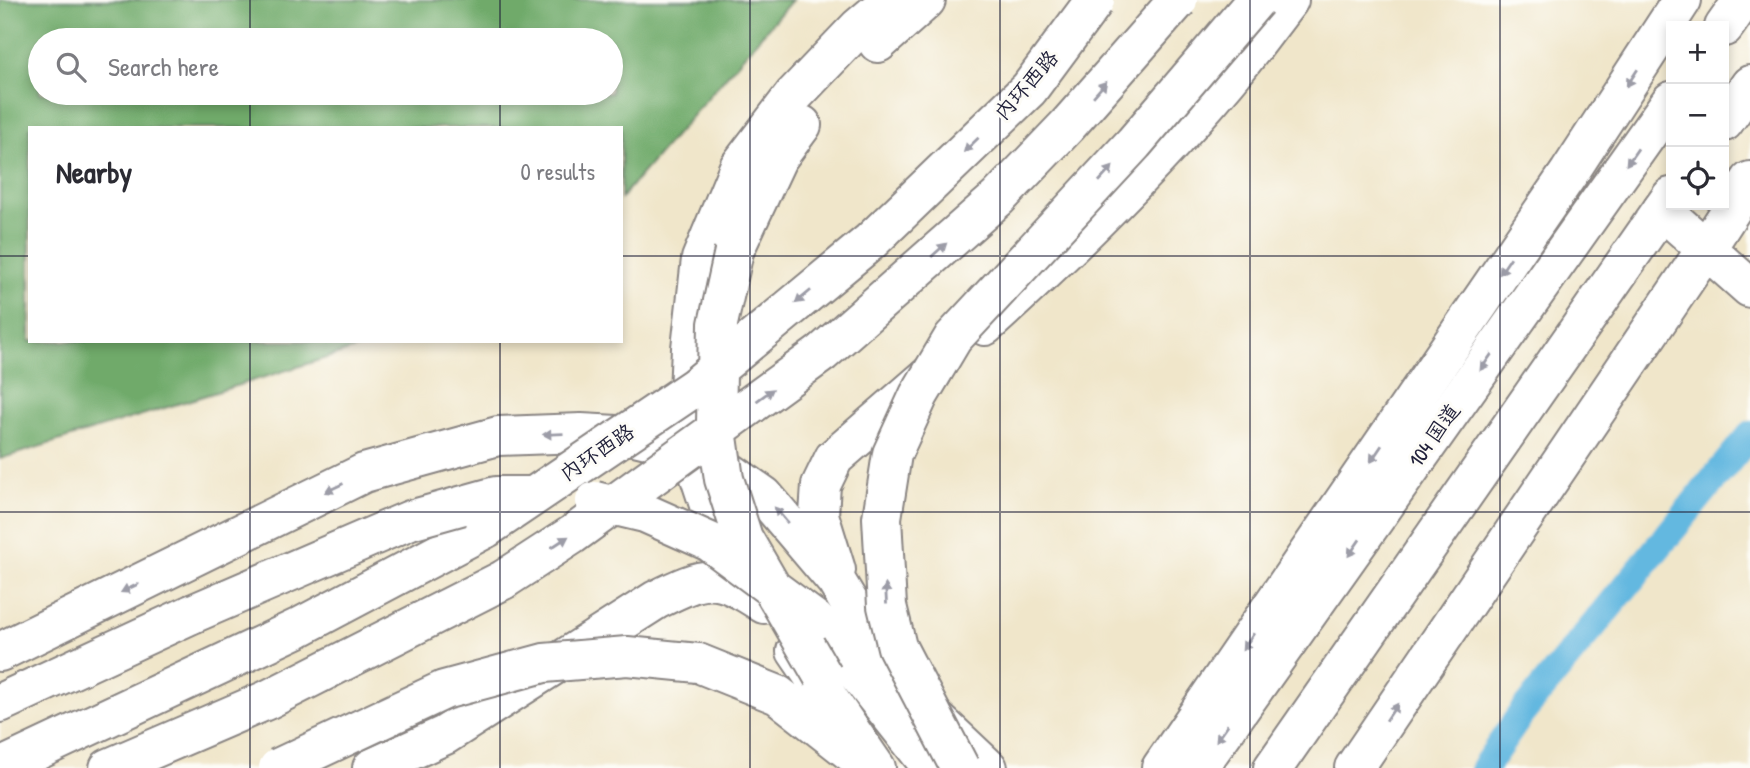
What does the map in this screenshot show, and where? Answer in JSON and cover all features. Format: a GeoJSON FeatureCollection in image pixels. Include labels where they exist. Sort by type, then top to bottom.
{"type":"FeatureCollection","features":[{"type":"Feature","properties":{"kind":"main road"},"geometry":{"type":"LineString","coordinates":[[876,768],[763,604],[714,520],[691,450],[688,415],[691,348],[701,259],[739,167],[794,95],[859,27],[891,0]]}},
{"type":"Feature","properties":{"kind":"main road"},"geometry":{"type":"LineString","coordinates":[[891,768],[823,676],[743,538],[724,479],[716,423],[718,324],[734,251],[777,159],[836,80],[926,0]]}},
{"type":"Feature","properties":{"kind":"main road","name":"内环西路"},"geometry":{"type":"LineString","coordinates":[[0,768],[298,628],[485,529],[695,387],[871,241],[1029,89],[1095,0]]}},
{"type":"Feature","properties":{"kind":"main road"},"geometry":{"type":"LineString","coordinates":[[109,768],[267,700],[503,580],[572,534],[822,353],[998,198],[1067,126],[1178,0]]}},
{"type":"Feature","properties":{"kind":"main road"},"geometry":{"type":"LineString","coordinates":[[962,768],[897,647],[887,606],[882,518],[892,454],[919,395],[953,338],[1134,143],[1256,0]]}},
{"type":"Feature","properties":{"kind":"main road"},"geometry":{"type":"LineString","coordinates":[[841,589],[819,514],[821,485],[834,458],[987,325],[1073,244],[1156,159],[1228,79],[1289,0]]}},
{"type":"Feature","properties":{"kind":"main road"},"geometry":{"type":"LineString","coordinates":[[1161,768],[1569,173],[1682,0]]}},
{"type":"Feature","properties":{"kind":"main road"},"geometry":{"type":"LineString","coordinates":[[1728,21],[1743,0]]}},
{"type":"Feature","properties":{"kind":"main road"},"geometry":{"type":"LineString","coordinates":[[1729,115],[1750,85]]}},
{"type":"Feature","properties":{"kind":"main road","name":"104 国道"},"geometry":{"type":"LineString","coordinates":[[1198,768],[1666,108]]}},
{"type":"Feature","properties":{"kind":"main road"},"geometry":{"type":"LineString","coordinates":[[1354,768],[1750,181]]}},
{"type":"Feature","properties":{"kind":"main road"},"geometry":{"type":"LineString","coordinates":[[1273,768],[1666,204]]}},
{"type":"Feature","properties":{"kind":"main road"},"geometry":{"type":"LineString","coordinates":[[1673,210],[1706,249],[1750,288]]}},
{"type":"Feature","properties":{"kind":"main road"},"geometry":{"type":"LineString","coordinates":[[0,652],[364,473],[498,436],[581,433],[635,436],[701,452],[764,496],[841,589],[895,679],[962,768]]}},
{"type":"Feature","properties":{"kind":"main road"},"geometry":{"type":"LineString","coordinates":[[0,703],[192,614],[410,520],[496,496],[575,496],[645,513],[710,542],[815,620],[932,768]]}},
{"type":"Feature","properties":{"kind":"main road"},"geometry":{"type":"LineString","coordinates":[[372,768],[444,735],[656,600],[693,582],[724,581],[763,604]]}},
{"type":"Feature","properties":{"kind":"main road"},"geometry":{"type":"LineString","coordinates":[[278,768],[444,690],[544,663],[627,656],[698,663],[778,695],[848,749],[866,768]]}},
{"type":"Feature","properties":{"kind":"main road"},"geometry":{"type":"LineString","coordinates":[[895,679],[988,768]]}},
{"type":"Feature","properties":{"kind":"green space"},"geometry":{"type":"Polygon","coordinates":[[[0,0],[792,0],[623,196],[623,126],[28,126],[28,343],[375,343],[0,459],[0,0]]]}},
{"type":"Feature","properties":{"kind":"waterway"},"geometry":{"type":"LineString","coordinates":[[1484,768],[1521,714],[1750,435]]}}]}
